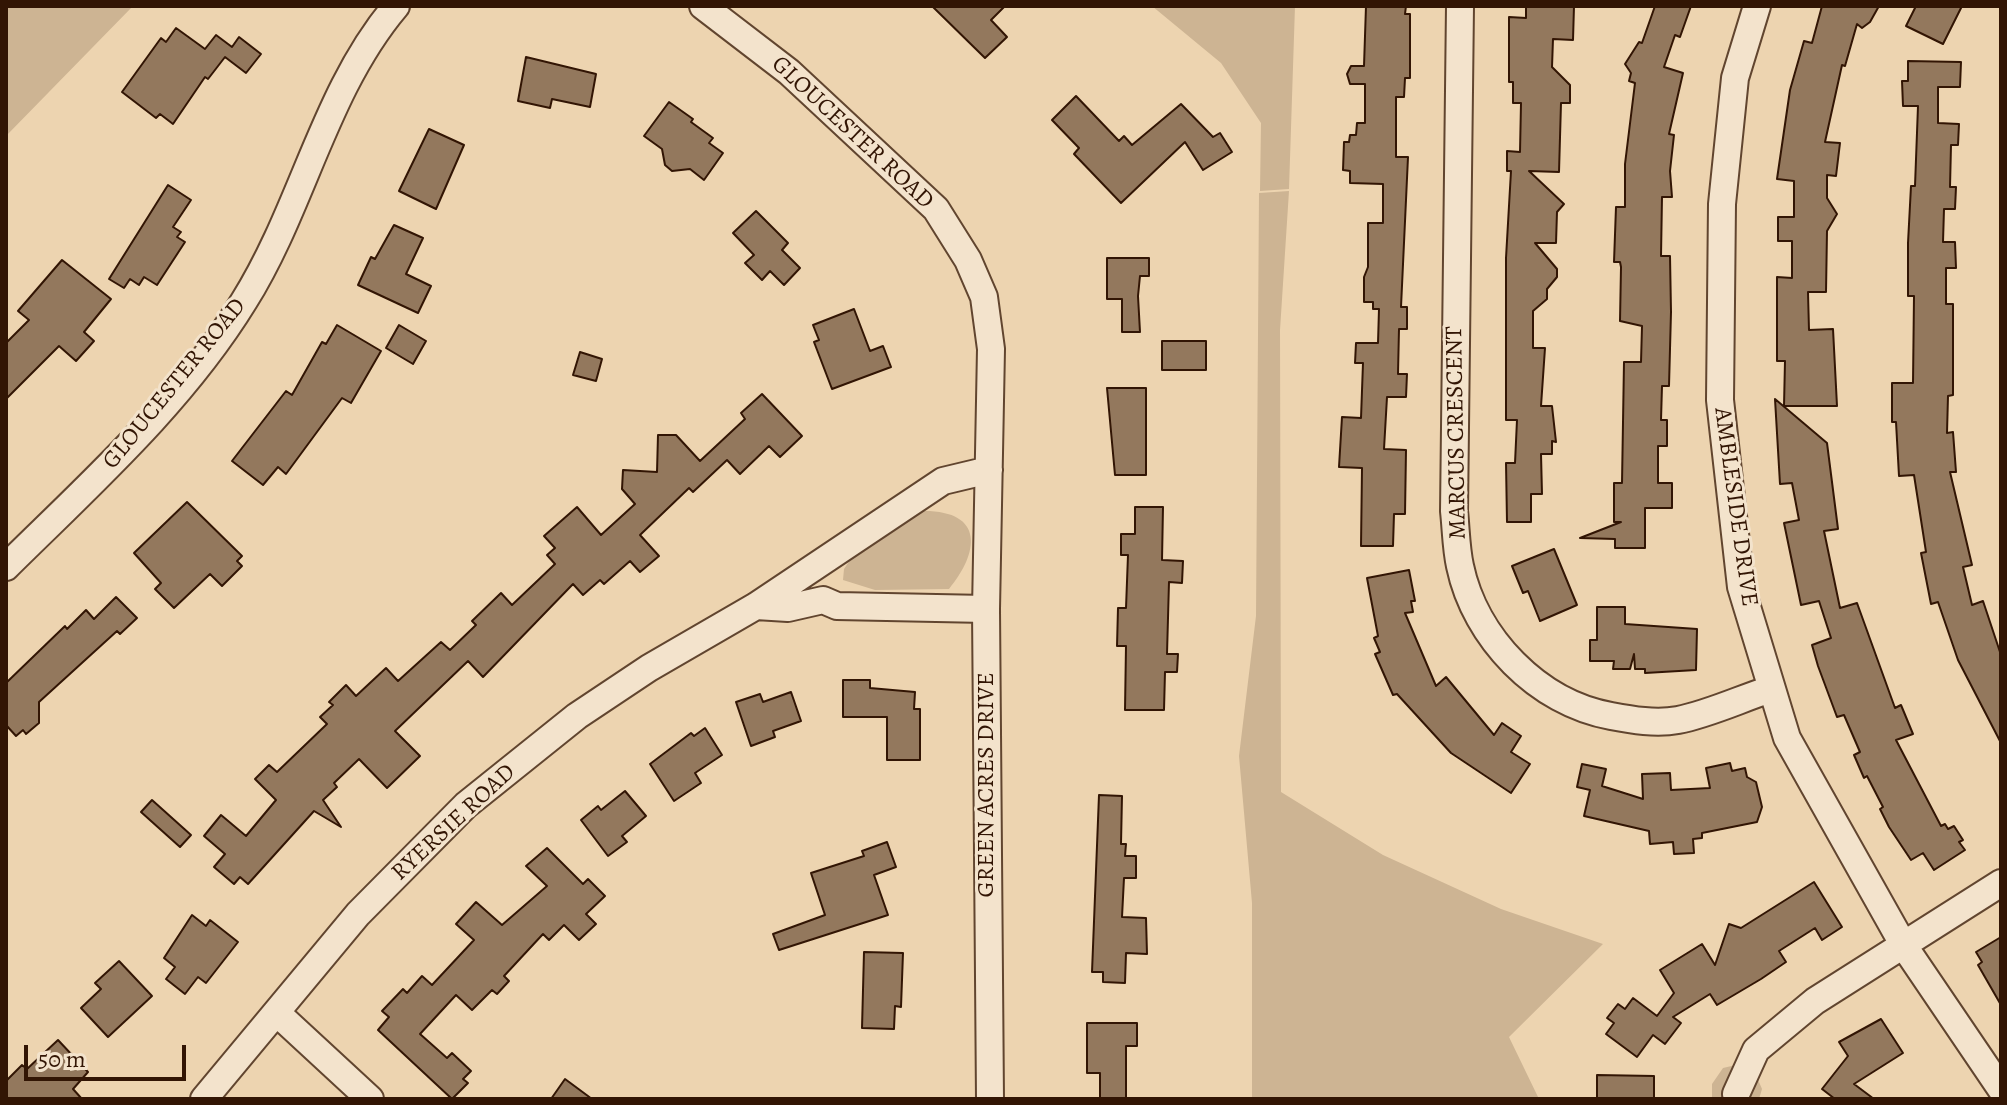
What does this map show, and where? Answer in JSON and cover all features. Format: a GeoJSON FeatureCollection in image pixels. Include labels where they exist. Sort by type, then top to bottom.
{"type":"FeatureCollection","features":[{"type":"Feature","properties":{"kind":"street","name":"GLOUCESTER ROAD"},"geometry":{"type":"LineString","coordinates":[[6,567],[134,442],[244,302],[293,209],[354,64],[396,6]]}},
{"type":"Feature","properties":{"kind":"street","name":"GLOUCESTER ROAD"},"geometry":{"type":"LineString","coordinates":[[703,6],[789,72],[936,209],[960,247],[984,297],[989,336],[989,470]]}},
{"type":"Feature","properties":{"kind":"street","name":"MARCUS CRESCENT"},"geometry":{"type":"LineString","coordinates":[[1460,6],[1454,511],[1460,567],[1478,613],[1501,650],[1524,674],[1558,697],[1597,713],[1639,721],[1677,720],[1771,689]]}},
{"type":"Feature","properties":{"kind":"street","name":"AMBLESIDE DRIVE"},"geometry":{"type":"LineString","coordinates":[[1757,6],[1735,78],[1722,204],[1720,400],[1741,587],[1787,738],[1904,946],[2001,1089]]}},
{"type":"Feature","properties":{"kind":"street","name":"RYERSIE ROAD"},"geometry":{"type":"LineString","coordinates":[[204,1099],[278,1014],[358,914],[466,805],[577,716],[649,668],[756,606],[943,481],[989,470]]}},
{"type":"Feature","properties":{"kind":"street","name":"GREEN ACRES DRIVE"},"geometry":{"type":"LineString","coordinates":[[989,470],[986,609],[990,1099]]}},
{"type":"Feature","properties":{"kind":"street"},"geometry":{"type":"LineString","coordinates":[[756,606],[788,608],[823,600],[837,606],[986,609]]}},
{"type":"Feature","properties":{"kind":"street"},"geometry":{"type":"LineString","coordinates":[[1736,1094],[1756,1050],[1815,1001],[2001,883]]}},
{"type":"Feature","properties":{"kind":"street"},"geometry":{"type":"LineString","coordinates":[[278,1014],[370,1099]]}},
{"type":"Feature","properties":{"kind":"shaded area"},"geometry":{"type":"Polygon","coordinates":[[[6,6],[133,6],[6,136],[6,6]]]}},
{"type":"Feature","properties":{"kind":"shaded area"},"geometry":{"type":"Polygon","coordinates":[[[1152,6],[1295,6],[1289,189],[1260,191],[1261,123],[1221,63],[1152,6]]]}},
{"type":"Feature","properties":{"kind":"shaded area"},"geometry":{"type":"Polygon","coordinates":[[[1289,191],[1280,330],[1281,792],[1383,855],[1501,909],[1603,944],[1509,1037],[1539,1099],[1252,1099],[1252,903],[1239,756],[1256,616],[1259,193],[1289,191]]]}},
{"type":"Feature","properties":{"kind":"shaded area"},"geometry":{"type":"Polygon","coordinates":[[[924,511],[958,518],[967,526],[971,536],[966,562],[949,589],[875,590],[843,580],[844,569],[852,557],[924,511]]]}},
{"type":"Feature","properties":{"kind":"shaded area"},"geometry":{"type":"Polygon","coordinates":[[[1740,1064],[1756,1075],[1762,1089],[1759,1099],[1712,1099],[1712,1084],[1723,1068],[1740,1064]]]}},
{"type":"Feature","properties":{"kind":"building"},"geometry":{"type":"Polygon","coordinates":[[[932,6],[1005,6],[991,20],[1007,37],[985,58],[932,6]]]}},
{"type":"Feature","properties":{"kind":"building"},"geometry":{"type":"Polygon","coordinates":[[[1366,6],[1406,6],[1405,14],[1410,14],[1410,78],[1405,78],[1404,97],[1396,97],[1396,157],[1408,157],[1401,307],[1407,307],[1407,329],[1399,329],[1398,374],[1407,374],[1406,397],[1387,397],[1384,449],[1406,450],[1405,514],[1394,514],[1393,546],[1361,546],[1362,468],[1339,467],[1342,417],[1361,418],[1363,363],[1355,363],[1356,343],[1378,343],[1379,309],[1373,309],[1373,302],[1364,302],[1364,277],[1368,267],[1368,223],[1383,223],[1383,184],[1350,183],[1350,171],[1343,170],[1344,142],[1349,142],[1350,135],[1356,135],[1357,123],[1365,123],[1365,84],[1350,84],[1347,74],[1351,66],[1364,66],[1366,6]]]}},
{"type":"Feature","properties":{"kind":"building"},"geometry":{"type":"Polygon","coordinates":[[[1526,6],[1574,6],[1573,40],[1553,39],[1552,67],[1570,85],[1570,103],[1561,103],[1559,172],[1529,171],[1564,204],[1557,212],[1556,243],[1535,243],[1557,269],[1557,277],[1547,289],[1547,299],[1533,311],[1533,348],[1545,348],[1541,406],[1552,406],[1556,442],[1552,441],[1552,454],[1541,454],[1542,494],[1531,494],[1531,522],[1507,522],[1506,463],[1515,463],[1517,420],[1506,420],[1506,258],[1511,171],[1507,171],[1507,151],[1520,152],[1521,103],[1513,103],[1513,82],[1509,82],[1509,17],[1526,18],[1526,6]]]}},
{"type":"Feature","properties":{"kind":"building"},"geometry":{"type":"Polygon","coordinates":[[[1655,6],[1691,6],[1680,37],[1675,35],[1664,67],[1683,73],[1669,134],[1674,135],[1670,171],[1672,197],[1662,197],[1661,256],[1670,256],[1671,312],[1669,386],[1662,386],[1661,420],[1667,420],[1667,446],[1658,446],[1658,483],[1672,483],[1672,508],[1645,508],[1645,548],[1615,548],[1615,539],[1580,538],[1621,522],[1614,522],[1614,483],[1622,483],[1624,362],[1641,362],[1642,326],[1620,321],[1621,267],[1620,262],[1614,262],[1616,207],[1625,207],[1625,164],[1635,83],[1629,81],[1631,73],[1625,64],[1639,42],[1642,43],[1655,6]]]}},
{"type":"Feature","properties":{"kind":"building"},"geometry":{"type":"Polygon","coordinates":[[[1822,6],[1879,6],[1870,22],[1862,28],[1857,24],[1845,66],[1842,65],[1825,142],[1840,143],[1836,176],[1827,175],[1827,198],[1837,214],[1827,231],[1826,292],[1808,292],[1809,330],[1833,329],[1837,406],[1784,406],[1785,361],[1777,361],[1777,277],[1792,278],[1792,241],[1778,241],[1778,217],[1794,217],[1794,181],[1777,179],[1790,90],[1804,41],[1812,43],[1822,6]]]}},
{"type":"Feature","properties":{"kind":"building"},"geometry":{"type":"Polygon","coordinates":[[[1916,6],[1962,6],[1943,44],[1906,26],[1916,6]]]}},
{"type":"Feature","properties":{"kind":"building"},"geometry":{"type":"Polygon","coordinates":[[[176,28],[205,49],[216,35],[232,47],[239,37],[261,54],[246,73],[225,57],[208,79],[205,77],[173,124],[160,114],[156,118],[122,92],[161,38],[166,42],[176,28]]]}},
{"type":"Feature","properties":{"kind":"building"},"geometry":{"type":"Polygon","coordinates":[[[526,57],[596,74],[590,107],[552,99],[550,108],[518,101],[526,57]]]}},
{"type":"Feature","properties":{"kind":"building"},"geometry":{"type":"Polygon","coordinates":[[[1908,61],[1961,62],[1960,87],[1938,87],[1938,123],[1959,124],[1958,145],[1951,145],[1950,187],[1956,187],[1955,209],[1944,209],[1943,242],[1955,242],[1956,268],[1946,268],[1946,304],[1953,304],[1953,395],[1948,396],[1947,433],[1953,432],[1956,472],[1950,472],[1972,565],[1963,567],[1972,605],[1983,601],[2001,655],[2001,743],[1958,660],[1938,602],[1931,604],[1921,553],[1926,552],[1914,475],[1899,476],[1896,422],[1892,422],[1892,383],[1913,383],[1914,296],[1908,296],[1908,243],[1911,186],[1915,186],[1918,106],[1903,106],[1902,81],[1908,81],[1908,61]]]}},
{"type":"Feature","properties":{"kind":"building"},"geometry":{"type":"Polygon","coordinates":[[[1076,96],[1119,141],[1124,136],[1132,145],[1181,104],[1213,137],[1220,133],[1232,152],[1203,170],[1185,142],[1121,203],[1074,154],[1079,148],[1052,120],[1076,96]]]}},
{"type":"Feature","properties":{"kind":"building"},"geometry":{"type":"Polygon","coordinates":[[[669,102],[693,119],[691,122],[713,138],[709,143],[723,153],[704,180],[690,169],[672,171],[665,165],[662,149],[644,136],[669,102]]]}},
{"type":"Feature","properties":{"kind":"building"},"geometry":{"type":"Polygon","coordinates":[[[429,129],[464,145],[436,209],[399,191],[429,129]]]}},
{"type":"Feature","properties":{"kind":"building"},"geometry":{"type":"Polygon","coordinates":[[[168,185],[191,200],[173,227],[181,232],[177,237],[185,242],[157,285],[144,277],[139,285],[130,279],[124,288],[109,279],[168,185]]]}},
{"type":"Feature","properties":{"kind":"building"},"geometry":{"type":"Polygon","coordinates":[[[756,211],[788,243],[782,250],[800,268],[784,285],[770,271],[762,280],[745,263],[754,255],[733,233],[756,211]]]}},
{"type":"Feature","properties":{"kind":"building"},"geometry":{"type":"Polygon","coordinates":[[[394,225],[423,238],[406,274],[431,286],[418,313],[358,285],[371,257],[375,259],[394,225]]]}},
{"type":"Feature","properties":{"kind":"building"},"geometry":{"type":"Polygon","coordinates":[[[1107,258],[1149,258],[1149,276],[1140,276],[1140,332],[1122,332],[1122,299],[1107,299],[1107,258]]]}},
{"type":"Feature","properties":{"kind":"building"},"geometry":{"type":"Polygon","coordinates":[[[62,260],[111,299],[84,332],[94,341],[76,361],[59,346],[6,399],[6,343],[29,320],[18,311],[62,260]]]}},
{"type":"Feature","properties":{"kind":"building"},"geometry":{"type":"Polygon","coordinates":[[[854,309],[870,351],[883,346],[891,367],[832,389],[814,342],[819,340],[813,325],[854,309]]]}},
{"type":"Feature","properties":{"kind":"building"},"geometry":{"type":"Polygon","coordinates":[[[337,325],[381,351],[351,403],[342,398],[286,474],[278,467],[263,485],[232,461],[286,391],[292,395],[322,342],[326,344],[337,325]]]}},
{"type":"Feature","properties":{"kind":"building"},"geometry":{"type":"Polygon","coordinates":[[[399,325],[426,341],[413,364],[386,348],[399,325]]]}},
{"type":"Feature","properties":{"kind":"building"},"geometry":{"type":"Polygon","coordinates":[[[1162,341],[1206,341],[1206,370],[1162,370],[1162,341]]]}},
{"type":"Feature","properties":{"kind":"building"},"geometry":{"type":"Polygon","coordinates":[[[580,352],[602,359],[596,381],[573,375],[580,352]]]}},
{"type":"Feature","properties":{"kind":"building"},"geometry":{"type":"Polygon","coordinates":[[[1107,388],[1146,388],[1146,475],[1115,475],[1107,388]]]}},
{"type":"Feature","properties":{"kind":"building"},"geometry":{"type":"Polygon","coordinates":[[[762,394],[802,436],[780,457],[769,446],[740,474],[727,460],[693,492],[689,488],[640,535],[659,556],[640,572],[630,561],[604,584],[600,580],[583,595],[573,584],[483,677],[468,661],[395,731],[420,756],[387,788],[359,759],[334,783],[337,787],[323,800],[341,827],[314,811],[248,884],[240,877],[234,884],[214,867],[225,854],[204,836],[221,815],[246,836],[276,800],[255,779],[269,765],[277,772],[327,724],[320,717],[333,705],[329,702],[346,685],[356,696],[386,668],[398,681],[441,642],[450,650],[476,625],[472,621],[501,593],[512,605],[555,564],[547,555],[555,548],[544,536],[577,507],[601,535],[635,504],[622,489],[623,470],[657,472],[658,435],[676,435],[700,461],[745,419],[741,413],[762,394]]]}},
{"type":"Feature","properties":{"kind":"building"},"geometry":{"type":"Polygon","coordinates":[[[1775,399],[1827,443],[1838,529],[1824,531],[1840,608],[1857,603],[1895,708],[1901,705],[1913,734],[1896,740],[1941,826],[1945,824],[1948,829],[1954,826],[1963,840],[1959,842],[1965,850],[1934,870],[1923,853],[1911,860],[1889,827],[1880,809],[1883,807],[1867,776],[1864,778],[1854,755],[1860,752],[1844,715],[1837,717],[1818,666],[1812,645],[1831,638],[1819,601],[1801,605],[1784,523],[1799,520],[1792,483],[1780,484],[1775,399]]]}},
{"type":"Feature","properties":{"kind":"building"},"geometry":{"type":"Polygon","coordinates":[[[187,502],[242,556],[237,561],[242,566],[222,586],[210,574],[174,608],[155,589],[161,583],[134,553],[187,502]]]}},
{"type":"Feature","properties":{"kind":"building"},"geometry":{"type":"Polygon","coordinates":[[[1135,507],[1163,507],[1162,560],[1183,561],[1182,583],[1169,582],[1167,654],[1178,654],[1177,672],[1165,672],[1164,710],[1125,710],[1126,646],[1117,646],[1118,608],[1126,608],[1128,555],[1121,555],[1121,534],[1135,534],[1135,507]]]}},
{"type":"Feature","properties":{"kind":"building"},"geometry":{"type":"Polygon","coordinates":[[[1554,549],[1577,605],[1540,621],[1528,591],[1523,593],[1512,566],[1554,549]]]}},
{"type":"Feature","properties":{"kind":"building"},"geometry":{"type":"Polygon","coordinates":[[[1409,570],[1415,601],[1411,601],[1413,612],[1405,613],[1436,686],[1446,677],[1494,735],[1502,723],[1521,736],[1511,752],[1530,764],[1511,793],[1451,753],[1397,694],[1393,695],[1375,654],[1380,652],[1374,638],[1378,636],[1367,578],[1409,570]]]}},
{"type":"Feature","properties":{"kind":"building"},"geometry":{"type":"Polygon","coordinates":[[[116,597],[137,618],[120,634],[117,631],[39,702],[39,723],[26,734],[23,730],[16,736],[6,725],[6,683],[65,626],[67,629],[86,610],[94,619],[116,597]]]}},
{"type":"Feature","properties":{"kind":"building"},"geometry":{"type":"Polygon","coordinates":[[[1597,607],[1625,607],[1625,624],[1697,629],[1696,670],[1645,673],[1645,669],[1635,669],[1634,654],[1630,669],[1613,669],[1614,661],[1590,661],[1590,640],[1597,640],[1597,607]]]}},
{"type":"Feature","properties":{"kind":"building"},"geometry":{"type":"Polygon","coordinates":[[[843,680],[870,680],[870,688],[915,692],[914,709],[920,709],[920,760],[887,760],[887,717],[843,717],[843,680]]]}},
{"type":"Feature","properties":{"kind":"building"},"geometry":{"type":"Polygon","coordinates":[[[791,692],[801,721],[773,731],[775,737],[751,746],[736,702],[760,694],[763,702],[791,692]]]}},
{"type":"Feature","properties":{"kind":"building"},"geometry":{"type":"Polygon","coordinates":[[[705,728],[722,755],[695,773],[701,783],[674,801],[650,764],[691,733],[694,736],[705,728]]]}},
{"type":"Feature","properties":{"kind":"building"},"geometry":{"type":"Polygon","coordinates":[[[1730,763],[1732,771],[1745,768],[1747,777],[1756,782],[1762,807],[1757,822],[1702,833],[1702,838],[1693,839],[1694,853],[1674,854],[1673,842],[1650,844],[1649,831],[1584,816],[1590,790],[1577,787],[1582,764],[1606,769],[1602,786],[1643,799],[1642,774],[1670,773],[1671,790],[1710,788],[1706,768],[1730,763]]]}},
{"type":"Feature","properties":{"kind":"building"},"geometry":{"type":"Polygon","coordinates":[[[625,791],[646,816],[622,836],[627,842],[608,856],[581,820],[598,806],[601,810],[625,791]]]}},
{"type":"Feature","properties":{"kind":"building"},"geometry":{"type":"Polygon","coordinates":[[[1099,795],[1122,796],[1121,844],[1126,844],[1125,856],[1136,856],[1136,878],[1124,878],[1122,917],[1146,918],[1147,954],[1126,953],[1125,983],[1103,982],[1103,972],[1092,972],[1099,795]]]}},
{"type":"Feature","properties":{"kind":"building"},"geometry":{"type":"Polygon","coordinates":[[[152,800],[191,835],[180,847],[141,812],[152,800]]]}},
{"type":"Feature","properties":{"kind":"building"},"geometry":{"type":"Polygon","coordinates":[[[887,842],[896,867],[874,875],[888,915],[779,950],[773,934],[825,915],[811,873],[864,856],[862,851],[887,842]]]}},
{"type":"Feature","properties":{"kind":"building"},"geometry":{"type":"Polygon","coordinates":[[[547,848],[583,884],[588,879],[605,896],[586,914],[596,924],[579,940],[564,925],[549,940],[543,934],[504,976],[509,981],[497,994],[492,990],[472,1010],[456,995],[420,1034],[447,1058],[452,1053],[471,1071],[463,1079],[468,1083],[452,1099],[378,1030],[389,1017],[382,1011],[403,989],[407,993],[422,976],[432,985],[474,940],[456,924],[476,902],[502,925],[547,886],[526,866],[547,848]]]}},
{"type":"Feature","properties":{"kind":"building"},"geometry":{"type":"Polygon","coordinates":[[[1814,882],[1842,927],[1822,940],[1815,928],[1779,951],[1786,962],[1761,979],[1717,1005],[1710,994],[1673,1017],[1681,1023],[1665,1044],[1653,1035],[1637,1057],[1606,1034],[1614,1023],[1607,1018],[1618,1004],[1625,1009],[1633,998],[1657,1016],[1674,993],[1660,970],[1702,944],[1715,965],[1729,924],[1741,928],[1814,882]]]}},
{"type":"Feature","properties":{"kind":"building"},"geometry":{"type":"Polygon","coordinates":[[[192,915],[206,926],[210,920],[238,942],[206,983],[198,977],[185,994],[166,979],[175,967],[164,958],[192,915]]]}},
{"type":"Feature","properties":{"kind":"building"},"geometry":{"type":"Polygon","coordinates":[[[2001,937],[2001,1005],[1978,965],[1982,962],[1976,952],[2001,937]]]}},
{"type":"Feature","properties":{"kind":"building"},"geometry":{"type":"Polygon","coordinates":[[[864,952],[903,953],[901,1007],[895,1006],[894,1029],[862,1028],[864,952]]]}},
{"type":"Feature","properties":{"kind":"building"},"geometry":{"type":"Polygon","coordinates":[[[119,961],[152,996],[108,1037],[81,1008],[101,989],[95,983],[119,961]]]}},
{"type":"Feature","properties":{"kind":"building"},"geometry":{"type":"Polygon","coordinates":[[[1881,1019],[1903,1053],[1854,1084],[1874,1099],[1835,1099],[1822,1089],[1848,1056],[1839,1042],[1881,1019]]]}},
{"type":"Feature","properties":{"kind":"building"},"geometry":{"type":"Polygon","coordinates":[[[1087,1023],[1137,1023],[1137,1046],[1126,1046],[1126,1099],[1100,1099],[1100,1073],[1087,1073],[1087,1023]]]}},
{"type":"Feature","properties":{"kind":"building"},"geometry":{"type":"Polygon","coordinates":[[[58,1040],[88,1072],[73,1089],[82,1099],[6,1099],[6,1081],[22,1065],[27,1069],[58,1040]]]}},
{"type":"Feature","properties":{"kind":"building"},"geometry":{"type":"Polygon","coordinates":[[[1597,1075],[1654,1076],[1654,1099],[1597,1099],[1597,1075]]]}},
{"type":"Feature","properties":{"kind":"building"},"geometry":{"type":"Polygon","coordinates":[[[565,1079],[592,1099],[551,1099],[565,1079]]]}}]}
